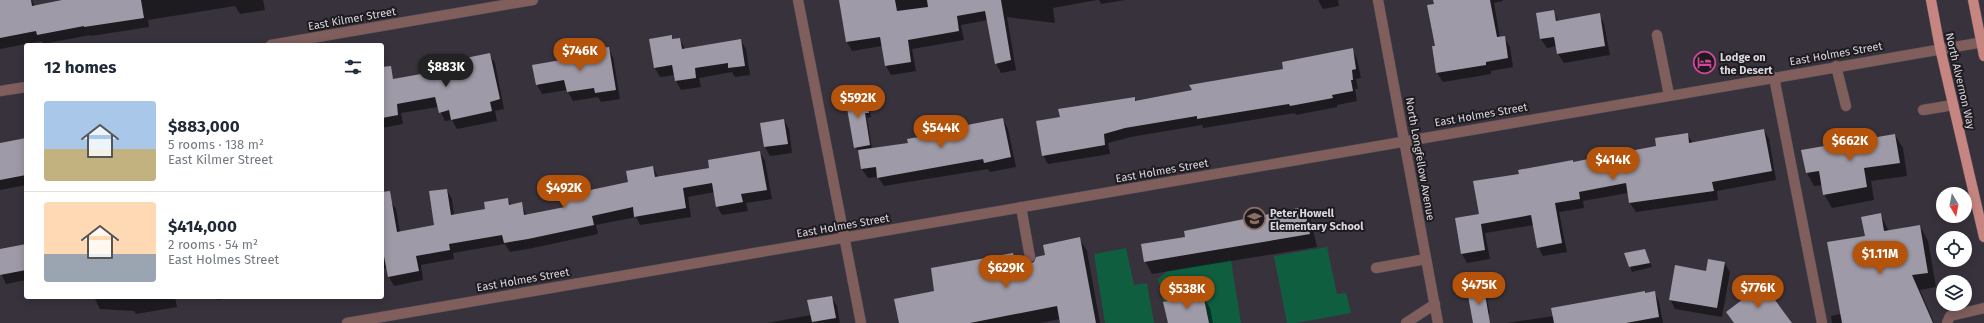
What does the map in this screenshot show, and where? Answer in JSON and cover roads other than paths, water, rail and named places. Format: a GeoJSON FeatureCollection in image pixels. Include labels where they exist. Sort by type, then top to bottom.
{"type":"FeatureCollection","features":[{"type":"Feature","properties":{"kind":"main road","name":"North Alvernon Way"},"geometry":{"type":"LineString","coordinates":[[1931,0],[1940,48],[1984,237]]}},
{"type":"Feature","properties":{"kind":"main road"},"geometry":{"type":"LineString","coordinates":[[1973,0],[1983,42],[1984,56]]}},
{"type":"Feature","properties":{"kind":"street","name":"East Kilmer Street"},"geometry":{"type":"LineString","coordinates":[[283,43],[533,0]]}},
{"type":"Feature","properties":{"kind":"street"},"geometry":{"type":"LineString","coordinates":[[798,0],[860,323]]}},
{"type":"Feature","properties":{"kind":"street","name":"North Longfellow Avenue"},"geometry":{"type":"LineString","coordinates":[[1378,0],[1438,323]]}},
{"type":"Feature","properties":{"kind":"street"},"geometry":{"type":"LineString","coordinates":[[1657,35],[1669,95]]}},
{"type":"Feature","properties":{"kind":"street","name":"East Holmes Street"},"geometry":{"type":"LineString","coordinates":[[347,323],[1021,208],[1940,48],[1983,42]]}},
{"type":"Feature","properties":{"kind":"street"},"geometry":{"type":"LineString","coordinates":[[1836,66],[1846,106]]}},
{"type":"Feature","properties":{"kind":"street"},"geometry":{"type":"LineString","coordinates":[[1774,77],[1822,323]]}},
{"type":"Feature","properties":{"kind":"street"},"geometry":{"type":"LineString","coordinates":[[0,92],[24,87]]}},
{"type":"Feature","properties":{"kind":"street"},"geometry":{"type":"LineString","coordinates":[[1923,110],[1953,105]]}},
{"type":"Feature","properties":{"kind":"street"},"geometry":{"type":"LineString","coordinates":[[1021,208],[1030,257]]}},
{"type":"Feature","properties":{"kind":"street"},"geometry":{"type":"LineString","coordinates":[[1376,268],[1426,259]]}},
{"type":"Feature","properties":{"kind":"street"},"geometry":{"type":"LineString","coordinates":[[1406,323],[1435,304]]}},
{"type":"Feature","properties":{"kind":"street"},"geometry":{"type":"LineString","coordinates":[[1947,323],[1950,316],[1984,308]]}},
{"type":"Feature","properties":{"kind":"place","name":"Lodge on the Desert"},"geometry":{"type":"Point","coordinates":[1705,63]}},
{"type":"Feature","properties":{"kind":"place","name":"Peter Howell Elementary School"},"geometry":{"type":"Point","coordinates":[1255,219]}}]}
